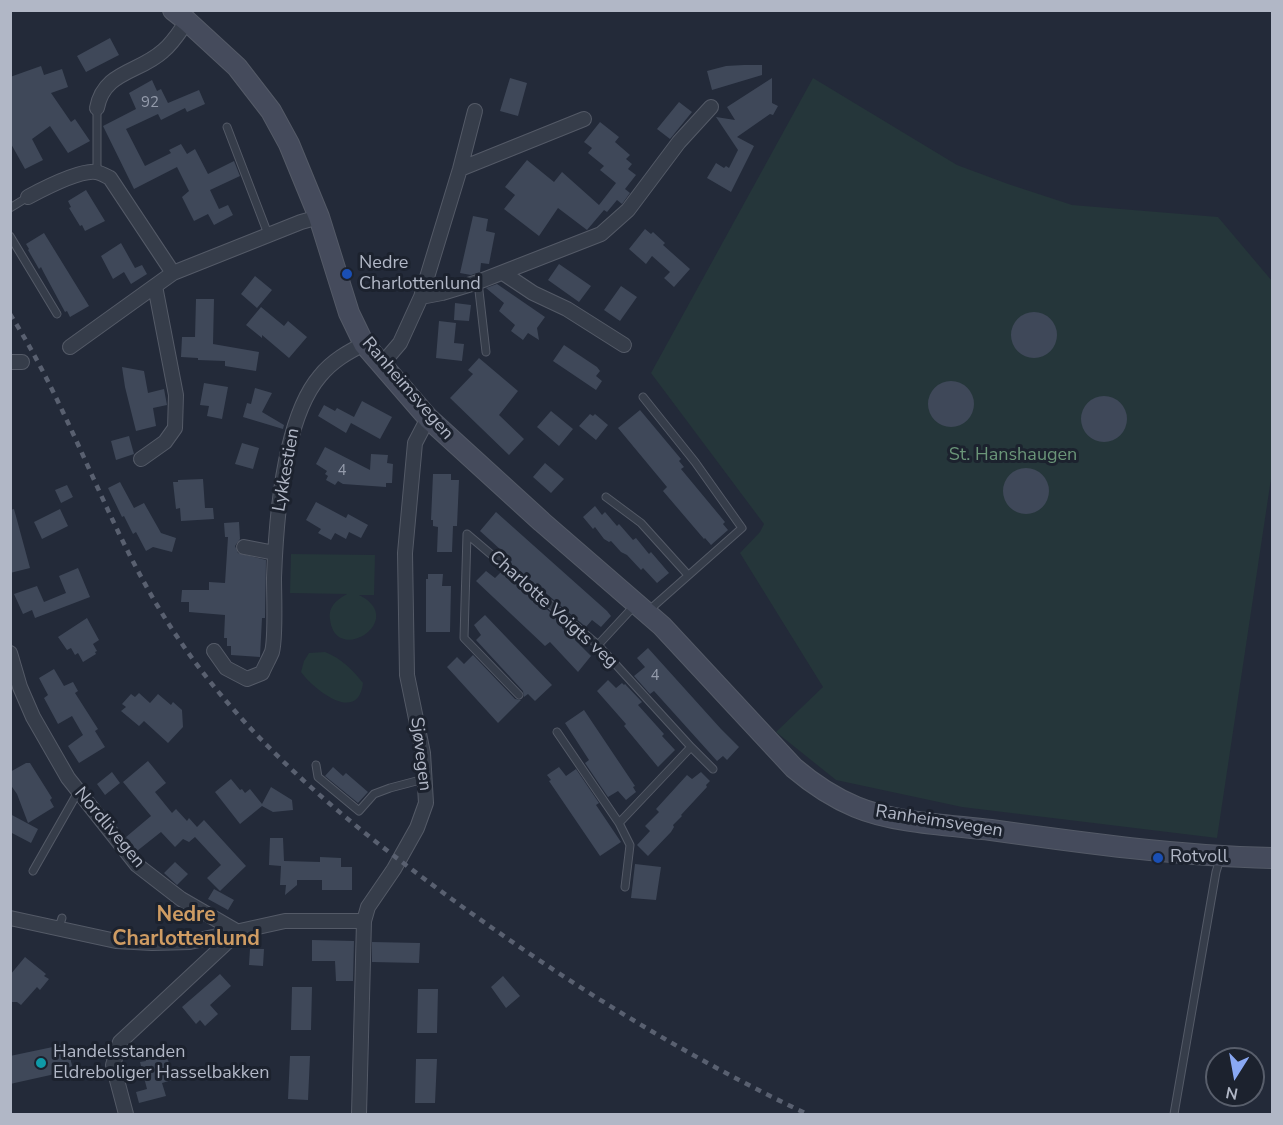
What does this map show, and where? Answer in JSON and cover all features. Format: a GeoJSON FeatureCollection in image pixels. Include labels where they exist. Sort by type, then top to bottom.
{"type":"FeatureCollection","features":[{"type":"Feature","properties":{"kind":"street","name":"Ranheimsvegen"},"geometry":{"type":"LineString","coordinates":[[98,108],[100,96],[109,83],[162,53],[180,16],[237,67],[271,111],[290,144],[319,217],[349,313],[364,344],[428,417],[542,522],[642,608],[794,768],[820,790],[858,808],[902,819],[1143,850],[1272,858]]}},
{"type":"Feature","properties":{"kind":"street"},"geometry":{"type":"LineString","coordinates":[[421,297],[478,282],[601,234],[628,210],[679,142],[711,107]]}},
{"type":"Feature","properties":{"kind":"street"},"geometry":{"type":"LineString","coordinates":[[382,364],[400,343],[421,297],[475,111]]}},
{"type":"Feature","properties":{"kind":"street"},"geometry":{"type":"LineString","coordinates":[[460,169],[584,119]]}},
{"type":"Feature","properties":{"kind":"street"},"geometry":{"type":"LineString","coordinates":[[28,197],[78,176],[98,172],[110,178],[173,273]]}},
{"type":"Feature","properties":{"kind":"street"},"geometry":{"type":"LineString","coordinates":[[70,347],[173,273],[268,234],[319,217]]}},
{"type":"Feature","properties":{"kind":"street"},"geometry":{"type":"LineString","coordinates":[[503,273],[532,293],[567,309],[624,345]]}},
{"type":"Feature","properties":{"kind":"street"},"geometry":{"type":"LineString","coordinates":[[141,459],[165,442],[175,428],[176,395],[155,286]]}},
{"type":"Feature","properties":{"kind":"street","name":"Lykkestien"},"geometry":{"type":"LineString","coordinates":[[214,651],[226,668],[247,680],[262,673],[272,650],[275,553],[291,432],[302,404],[318,377],[330,364],[364,344]]}},
{"type":"Feature","properties":{"kind":"street","name":"Sjøvegen"},"geometry":{"type":"LineString","coordinates":[[359,1114],[364,921],[368,907],[417,828],[426,803],[423,753],[407,675],[405,553],[414,444],[428,417]]}},
{"type":"Feature","properties":{"kind":"street"},"geometry":{"type":"LineString","coordinates":[[244,547],[275,553]]}},
{"type":"Feature","properties":{"kind":"street","name":"Nordlivegen"},"geometry":{"type":"LineString","coordinates":[[10,653],[15,688],[68,778],[137,865],[181,898],[238,932]]}},
{"type":"Feature","properties":{"kind":"street"},"geometry":{"type":"LineString","coordinates":[[10,918],[60,924],[108,936],[152,943],[190,942],[285,921],[364,921]]}},
{"type":"Feature","properties":{"kind":"street"},"geometry":{"type":"LineString","coordinates":[[126,1114],[113,1065],[120,1042],[238,932]]}},
{"type":"Feature","properties":{"kind":"lane"},"geometry":{"type":"LineString","coordinates":[[98,108],[98,172]]}},
{"type":"Feature","properties":{"kind":"lane"},"geometry":{"type":"LineString","coordinates":[[227,127],[268,234]]}},
{"type":"Feature","properties":{"kind":"lane"},"geometry":{"type":"LineString","coordinates":[[10,208],[28,197]]}},
{"type":"Feature","properties":{"kind":"lane"},"geometry":{"type":"LineString","coordinates":[[10,236],[57,314]]}},
{"type":"Feature","properties":{"kind":"lane"},"geometry":{"type":"LineString","coordinates":[[478,282],[486,352]]}},
{"type":"Feature","properties":{"kind":"lane"},"geometry":{"type":"LineString","coordinates":[[598,645],[642,608],[688,575],[742,528],[695,462],[643,397]]}},
{"type":"Feature","properties":{"kind":"lane"},"geometry":{"type":"LineString","coordinates":[[606,497],[641,523],[688,575]]}},
{"type":"Feature","properties":{"kind":"lane","name":"Charlotte Voigts veg"},"geometry":{"type":"LineString","coordinates":[[519,695],[464,638],[467,534],[598,645],[713,770]]}},
{"type":"Feature","properties":{"kind":"lane"},"geometry":{"type":"LineString","coordinates":[[557,732],[619,823],[630,845],[625,887]]}},
{"type":"Feature","properties":{"kind":"lane"},"geometry":{"type":"LineString","coordinates":[[619,823],[691,747]]}},
{"type":"Feature","properties":{"kind":"lane"},"geometry":{"type":"LineString","coordinates":[[316,765],[318,777],[359,811],[375,794],[424,779]]}},
{"type":"Feature","properties":{"kind":"lane"},"geometry":{"type":"LineString","coordinates":[[33,871],[78,792]]}},
{"type":"Feature","properties":{"kind":"lane"},"geometry":{"type":"LineString","coordinates":[[1174,1114],[1216,872],[1221,856]]}},
{"type":"Feature","properties":{"kind":"green space","name":"St. Hanshaugen"},"geometry":{"type":"Polygon","coordinates":[[[813,78],[957,165],[1008,184],[1072,205],[1218,217],[1272,281],[1272,472],[1217,838],[962,807],[836,780],[776,732],[823,687],[740,553],[760,532],[764,524],[651,373],[813,78]]]}},
{"type":"Feature","properties":{"kind":"green space"},"geometry":{"type":"Polygon","coordinates":[[[291,554],[375,555],[374,595],[359,595],[372,605],[376,616],[373,626],[365,634],[355,639],[344,639],[335,633],[330,619],[331,610],[337,601],[347,594],[290,593],[291,554]]]}},
{"type":"Feature","properties":{"kind":"green space"},"geometry":{"type":"Polygon","coordinates":[[[325,652],[346,665],[363,683],[359,695],[353,701],[335,700],[315,687],[301,672],[309,653],[325,652]]]}},
{"type":"Feature","properties":{"kind":"building"},"geometry":{"type":"Polygon","coordinates":[[[110,38],[119,55],[86,72],[77,56],[110,38]]]}},
{"type":"Feature","properties":{"kind":"building"},"geometry":{"type":"Polygon","coordinates":[[[762,65],[762,75],[712,90],[707,71],[726,66],[762,65]]]}},
{"type":"Feature","properties":{"kind":"building"},"geometry":{"type":"Polygon","coordinates":[[[41,66],[44,75],[62,69],[68,87],[51,93],[71,122],[75,119],[90,141],[68,153],[50,126],[32,139],[43,160],[25,169],[10,142],[10,77],[41,66]]]}},
{"type":"Feature","properties":{"kind":"building"},"geometry":{"type":"Polygon","coordinates":[[[510,78],[527,83],[518,116],[500,111],[510,78]]]}},
{"type":"Feature","properties":{"kind":"building"},"geometry":{"type":"Polygon","coordinates":[[[772,78],[772,103],[778,106],[773,115],[770,114],[737,137],[754,146],[731,192],[707,178],[716,163],[729,168],[738,150],[716,117],[735,120],[727,107],[772,78]]]}},
{"type":"Feature","properties":{"kind":"building"},"geometry":{"type":"Polygon","coordinates":[[[152,80],[157,91],[161,89],[168,103],[199,90],[205,104],[187,112],[185,108],[161,120],[158,114],[126,129],[145,166],[171,153],[169,150],[181,144],[187,154],[195,149],[208,174],[234,161],[240,176],[210,190],[219,209],[228,205],[233,215],[214,225],[208,214],[194,221],[182,197],[189,191],[177,167],[134,189],[103,126],[136,109],[129,93],[152,80]]]}},
{"type":"Feature","properties":{"kind":"building"},"geometry":{"type":"Polygon","coordinates":[[[679,102],[692,112],[670,139],[657,129],[679,102]]]}},
{"type":"Feature","properties":{"kind":"building"},"geometry":{"type":"Polygon","coordinates":[[[600,122],[619,137],[615,142],[630,155],[626,159],[632,164],[628,169],[636,175],[625,189],[630,193],[622,204],[617,200],[607,212],[604,210],[587,230],[558,208],[539,236],[504,209],[515,195],[505,187],[527,160],[554,182],[562,172],[599,205],[616,183],[600,170],[604,166],[588,153],[592,148],[584,142],[600,122]]]}},
{"type":"Feature","properties":{"kind":"building"},"geometry":{"type":"Polygon","coordinates":[[[86,190],[105,221],[85,231],[69,208],[71,207],[68,201],[86,190]]]}},
{"type":"Feature","properties":{"kind":"building"},"geometry":{"type":"Polygon","coordinates":[[[473,216],[488,219],[486,231],[495,233],[489,264],[481,263],[480,272],[471,275],[460,273],[473,216]]]}},
{"type":"Feature","properties":{"kind":"building"},"geometry":{"type":"Polygon","coordinates":[[[645,229],[651,234],[653,232],[665,243],[663,245],[690,269],[674,287],[664,278],[670,272],[652,256],[646,264],[629,249],[645,229]]]}},
{"type":"Feature","properties":{"kind":"building"},"geometry":{"type":"Polygon","coordinates":[[[44,233],[89,306],[70,317],[26,244],[44,233]]]}},
{"type":"Feature","properties":{"kind":"building"},"geometry":{"type":"Polygon","coordinates":[[[121,243],[135,268],[142,265],[147,274],[131,284],[124,272],[113,279],[101,256],[121,243]]]}},
{"type":"Feature","properties":{"kind":"building"},"geometry":{"type":"Polygon","coordinates":[[[559,264],[591,286],[579,302],[548,280],[559,264]]]}},
{"type":"Feature","properties":{"kind":"building"},"geometry":{"type":"Polygon","coordinates":[[[255,276],[272,290],[257,308],[241,294],[255,276]]]}},
{"type":"Feature","properties":{"kind":"building"},"geometry":{"type":"Polygon","coordinates":[[[497,284],[545,317],[537,328],[539,340],[528,333],[523,340],[511,331],[515,325],[499,311],[504,303],[486,288],[497,284]]]}},
{"type":"Feature","properties":{"kind":"building"},"geometry":{"type":"Polygon","coordinates":[[[621,286],[637,297],[620,321],[604,310],[621,286]]]}},
{"type":"Feature","properties":{"kind":"building"},"geometry":{"type":"Polygon","coordinates":[[[196,299],[214,299],[213,344],[259,352],[256,371],[225,366],[225,361],[181,357],[182,337],[195,337],[196,299]]]}},
{"type":"Feature","properties":{"kind":"building"},"geometry":{"type":"Polygon","coordinates":[[[455,303],[471,305],[469,321],[454,320],[455,303]]]}},
{"type":"Feature","properties":{"kind":"building"},"geometry":{"type":"Polygon","coordinates":[[[261,307],[284,326],[288,321],[307,337],[289,358],[262,335],[262,338],[246,325],[261,307]]]}},
{"type":"Feature","properties":{"kind":"building"},"geometry":{"type":"Polygon","coordinates":[[[1034,312],[1050,319],[1057,335],[1050,351],[1034,358],[1018,351],[1011,335],[1018,319],[1034,312]]]}},
{"type":"Feature","properties":{"kind":"building"},"geometry":{"type":"Polygon","coordinates":[[[439,321],[456,323],[454,343],[464,344],[462,361],[436,358],[439,321]]]}},
{"type":"Feature","properties":{"kind":"building"},"geometry":{"type":"Polygon","coordinates":[[[564,345],[600,371],[596,376],[602,381],[596,390],[553,361],[564,345]]]}},
{"type":"Feature","properties":{"kind":"building"},"geometry":{"type":"Polygon","coordinates":[[[479,358],[518,391],[499,415],[524,439],[509,455],[450,398],[473,374],[468,370],[479,358]]]}},
{"type":"Feature","properties":{"kind":"building"},"geometry":{"type":"Polygon","coordinates":[[[122,367],[144,371],[148,393],[164,389],[167,405],[153,408],[156,426],[136,431],[122,367]]]}},
{"type":"Feature","properties":{"kind":"building"},"geometry":{"type":"Polygon","coordinates":[[[951,381],[967,388],[974,404],[967,420],[951,427],[935,420],[928,404],[935,388],[951,381]]]}},
{"type":"Feature","properties":{"kind":"building"},"geometry":{"type":"Polygon","coordinates":[[[204,383],[228,387],[222,419],[207,416],[209,406],[200,405],[204,383]]]}},
{"type":"Feature","properties":{"kind":"building"},"geometry":{"type":"Polygon","coordinates":[[[255,388],[272,393],[262,412],[284,425],[283,429],[243,417],[247,403],[251,404],[255,388]]]}},
{"type":"Feature","properties":{"kind":"building"},"geometry":{"type":"Polygon","coordinates":[[[1104,396],[1120,403],[1127,419],[1120,435],[1104,442],[1088,435],[1081,419],[1088,403],[1104,396]]]}},
{"type":"Feature","properties":{"kind":"building"},"geometry":{"type":"Polygon","coordinates":[[[362,401],[392,417],[380,439],[351,423],[346,433],[318,416],[324,405],[335,411],[337,408],[354,417],[362,401]]]}},
{"type":"Feature","properties":{"kind":"building"},"geometry":{"type":"Polygon","coordinates":[[[640,410],[681,459],[679,461],[684,467],[681,469],[725,522],[723,524],[728,530],[711,545],[663,491],[667,487],[618,428],[640,410]]]}},
{"type":"Feature","properties":{"kind":"building"},"geometry":{"type":"Polygon","coordinates":[[[551,411],[573,429],[559,446],[537,427],[551,411]]]}},
{"type":"Feature","properties":{"kind":"building"},"geometry":{"type":"Polygon","coordinates":[[[590,414],[593,416],[595,414],[608,425],[596,440],[579,426],[590,414]]]}},
{"type":"Feature","properties":{"kind":"building"},"geometry":{"type":"Polygon","coordinates":[[[129,436],[134,454],[116,460],[111,441],[129,436]]]}},
{"type":"Feature","properties":{"kind":"building"},"geometry":{"type":"Polygon","coordinates":[[[242,443],[259,448],[253,469],[235,464],[242,443]]]}},
{"type":"Feature","properties":{"kind":"building"},"geometry":{"type":"Polygon","coordinates":[[[325,447],[370,470],[371,454],[388,455],[387,463],[393,464],[392,483],[386,483],[386,487],[343,484],[338,481],[335,485],[326,480],[327,471],[316,464],[325,447]]]}},
{"type":"Feature","properties":{"kind":"building"},"geometry":{"type":"Polygon","coordinates":[[[545,463],[564,479],[551,493],[533,477],[545,463]]]}},
{"type":"Feature","properties":{"kind":"building"},"geometry":{"type":"Polygon","coordinates":[[[1026,468],[1042,475],[1049,491],[1042,507],[1026,514],[1010,507],[1003,491],[1010,475],[1026,468]]]}},
{"type":"Feature","properties":{"kind":"building"},"geometry":{"type":"Polygon","coordinates":[[[433,474],[451,474],[451,480],[459,480],[457,526],[453,526],[452,552],[437,552],[438,527],[433,526],[433,520],[431,520],[433,474]]]}},
{"type":"Feature","properties":{"kind":"building"},"geometry":{"type":"Polygon","coordinates":[[[203,479],[205,508],[213,508],[214,519],[181,521],[180,508],[176,509],[173,482],[203,479]]]}},
{"type":"Feature","properties":{"kind":"building"},"geometry":{"type":"Polygon","coordinates":[[[120,482],[134,508],[144,503],[161,533],[176,538],[172,552],[153,547],[146,551],[136,532],[133,534],[108,488],[120,482]]]}},
{"type":"Feature","properties":{"kind":"building"},"geometry":{"type":"Polygon","coordinates":[[[67,485],[73,497],[61,503],[55,490],[67,485]]]}},
{"type":"Feature","properties":{"kind":"building"},"geometry":{"type":"Polygon","coordinates":[[[316,502],[346,518],[348,514],[368,525],[361,538],[349,532],[346,539],[335,533],[331,540],[318,533],[321,529],[306,520],[316,502]]]}},
{"type":"Feature","properties":{"kind":"building"},"geometry":{"type":"Polygon","coordinates":[[[595,506],[602,515],[605,512],[617,526],[619,524],[633,540],[636,538],[669,573],[657,583],[611,541],[604,539],[583,517],[595,506]]]}},
{"type":"Feature","properties":{"kind":"building"},"geometry":{"type":"Polygon","coordinates":[[[14,509],[30,568],[10,573],[10,510],[14,509]]]}},
{"type":"Feature","properties":{"kind":"building"},"geometry":{"type":"Polygon","coordinates":[[[60,509],[68,526],[42,539],[34,522],[60,509]]]}},
{"type":"Feature","properties":{"kind":"building"},"geometry":{"type":"Polygon","coordinates":[[[496,512],[607,611],[611,616],[601,627],[592,620],[586,627],[510,563],[512,560],[480,531],[496,512]]]}},
{"type":"Feature","properties":{"kind":"building"},"geometry":{"type":"Polygon","coordinates":[[[239,522],[240,539],[235,546],[238,553],[266,560],[265,618],[262,618],[260,657],[231,655],[231,646],[227,646],[227,638],[224,638],[225,615],[189,612],[189,602],[181,602],[182,590],[209,590],[209,582],[225,583],[228,537],[225,537],[224,523],[239,522]]]}},
{"type":"Feature","properties":{"kind":"building"},"geometry":{"type":"Polygon","coordinates":[[[78,568],[90,597],[35,618],[32,610],[23,614],[14,594],[37,586],[44,602],[66,593],[59,576],[78,568]]]}},
{"type":"Feature","properties":{"kind":"building"},"geometry":{"type":"Polygon","coordinates":[[[486,571],[495,578],[502,571],[578,636],[575,640],[591,656],[578,672],[550,642],[545,646],[476,581],[486,571]]]}},
{"type":"Feature","properties":{"kind":"building"},"geometry":{"type":"Polygon","coordinates":[[[428,574],[443,574],[442,586],[451,586],[450,632],[426,632],[426,579],[428,579],[428,574]]]}},
{"type":"Feature","properties":{"kind":"building"},"geometry":{"type":"Polygon","coordinates":[[[485,615],[552,685],[535,701],[528,694],[524,697],[523,691],[476,640],[481,635],[474,625],[485,615]]]}},
{"type":"Feature","properties":{"kind":"building"},"geometry":{"type":"Polygon","coordinates":[[[87,618],[99,640],[93,644],[97,651],[96,654],[83,662],[78,653],[75,655],[71,648],[67,650],[58,637],[87,618]]]}},
{"type":"Feature","properties":{"kind":"building"},"geometry":{"type":"Polygon","coordinates":[[[648,648],[739,747],[727,760],[723,756],[717,761],[654,691],[650,694],[634,676],[645,667],[637,658],[648,648]]]}},
{"type":"Feature","properties":{"kind":"building"},"geometry":{"type":"Polygon","coordinates":[[[473,655],[515,699],[521,700],[498,723],[447,667],[457,657],[464,664],[473,655]]]}},
{"type":"Feature","properties":{"kind":"building"},"geometry":{"type":"Polygon","coordinates":[[[54,669],[64,686],[73,682],[78,691],[75,693],[98,729],[95,731],[105,747],[79,763],[68,746],[83,735],[72,716],[58,724],[44,698],[48,695],[39,678],[54,669]]]}},
{"type":"Feature","properties":{"kind":"building"},"geometry":{"type":"Polygon","coordinates":[[[608,680],[616,688],[622,683],[625,684],[642,702],[638,705],[675,750],[658,767],[624,726],[626,724],[597,691],[608,680]]]}},
{"type":"Feature","properties":{"kind":"building"},"geometry":{"type":"Polygon","coordinates":[[[139,693],[150,703],[158,694],[171,705],[173,702],[182,710],[183,727],[168,743],[144,721],[139,726],[121,711],[126,707],[122,704],[131,694],[135,697],[139,693]]]}},
{"type":"Feature","properties":{"kind":"building"},"geometry":{"type":"Polygon","coordinates":[[[584,710],[635,786],[633,787],[636,792],[626,800],[618,791],[608,797],[585,763],[589,760],[565,723],[584,710]]]}},
{"type":"Feature","properties":{"kind":"building"},"geometry":{"type":"Polygon","coordinates":[[[148,761],[166,783],[155,792],[172,813],[176,809],[187,821],[189,818],[197,827],[204,820],[246,866],[220,891],[207,878],[221,865],[195,837],[189,842],[183,839],[175,847],[161,832],[137,851],[126,837],[151,816],[123,782],[148,761]]]}},
{"type":"Feature","properties":{"kind":"building"},"geometry":{"type":"Polygon","coordinates":[[[30,763],[52,798],[50,800],[54,807],[28,823],[17,794],[10,784],[10,772],[30,763]]]}},
{"type":"Feature","properties":{"kind":"building"},"geometry":{"type":"Polygon","coordinates":[[[333,767],[343,776],[346,773],[368,792],[358,803],[325,776],[333,767]]]}},
{"type":"Feature","properties":{"kind":"building"},"geometry":{"type":"Polygon","coordinates":[[[559,767],[566,776],[576,769],[599,803],[596,805],[621,842],[600,856],[549,781],[551,780],[547,775],[559,767]]]}},
{"type":"Feature","properties":{"kind":"building"},"geometry":{"type":"Polygon","coordinates":[[[112,772],[120,783],[105,795],[97,784],[112,772]]]}},
{"type":"Feature","properties":{"kind":"building"},"geometry":{"type":"Polygon","coordinates":[[[701,772],[710,781],[707,787],[673,825],[671,832],[648,856],[637,845],[650,831],[645,826],[659,812],[656,809],[687,775],[692,779],[701,772]]]}},
{"type":"Feature","properties":{"kind":"building"},"geometry":{"type":"Polygon","coordinates":[[[231,779],[245,793],[250,789],[262,804],[271,787],[292,800],[293,810],[273,812],[262,806],[240,824],[215,792],[231,779]]]}},
{"type":"Feature","properties":{"kind":"building"},"geometry":{"type":"Polygon","coordinates":[[[10,814],[38,829],[31,843],[10,832],[10,814]]]}},
{"type":"Feature","properties":{"kind":"building"},"geometry":{"type":"Polygon","coordinates":[[[270,838],[283,838],[284,861],[320,862],[320,857],[341,858],[341,867],[352,867],[352,890],[322,890],[322,880],[297,880],[297,885],[285,895],[286,885],[280,885],[281,866],[269,865],[270,838]]]}},
{"type":"Feature","properties":{"kind":"building"},"geometry":{"type":"Polygon","coordinates":[[[175,862],[188,874],[177,885],[164,873],[175,862]]]}},
{"type":"Feature","properties":{"kind":"building"},"geometry":{"type":"Polygon","coordinates":[[[635,864],[661,867],[656,900],[631,898],[635,864]]]}},
{"type":"Feature","properties":{"kind":"building"},"geometry":{"type":"Polygon","coordinates":[[[214,889],[234,900],[228,910],[208,899],[214,889]]]}},
{"type":"Feature","properties":{"kind":"building"},"geometry":{"type":"Polygon","coordinates":[[[312,940],[354,941],[353,981],[336,981],[335,961],[312,961],[312,940]]]}},
{"type":"Feature","properties":{"kind":"building"},"geometry":{"type":"Polygon","coordinates":[[[372,942],[420,943],[419,963],[372,962],[372,942]]]}},
{"type":"Feature","properties":{"kind":"building"},"geometry":{"type":"Polygon","coordinates":[[[250,949],[264,949],[263,966],[249,965],[250,949]]]}},
{"type":"Feature","properties":{"kind":"building"},"geometry":{"type":"Polygon","coordinates":[[[25,957],[49,979],[40,990],[37,987],[21,1005],[17,1002],[10,1002],[10,975],[25,957]]]}},
{"type":"Feature","properties":{"kind":"building"},"geometry":{"type":"Polygon","coordinates":[[[220,974],[231,986],[210,1005],[218,1014],[205,1026],[200,1020],[196,1024],[182,1007],[220,974]]]}},
{"type":"Feature","properties":{"kind":"building"},"geometry":{"type":"Polygon","coordinates":[[[503,976],[520,996],[506,1008],[491,987],[503,976]]]}},
{"type":"Feature","properties":{"kind":"building"},"geometry":{"type":"Polygon","coordinates":[[[292,987],[312,987],[311,1030],[291,1030],[292,987]]]}},
{"type":"Feature","properties":{"kind":"building"},"geometry":{"type":"Polygon","coordinates":[[[418,989],[438,989],[437,1033],[417,1033],[418,989]]]}},
{"type":"Feature","properties":{"kind":"building","name":"Handelsstanden Eldreboliger Hasselbakken"},"geometry":{"type":"Polygon","coordinates":[[[67,1044],[73,1070],[10,1084],[10,1056],[67,1044]]]}},
{"type":"Feature","properties":{"kind":"building"},"geometry":{"type":"Polygon","coordinates":[[[165,1052],[172,1071],[170,1072],[172,1080],[162,1083],[166,1096],[139,1103],[136,1092],[147,1089],[140,1062],[146,1061],[145,1057],[165,1052]]]}},
{"type":"Feature","properties":{"kind":"building"},"geometry":{"type":"Polygon","coordinates":[[[290,1056],[310,1056],[308,1100],[288,1099],[290,1056]]]}},
{"type":"Feature","properties":{"kind":"building"},"geometry":{"type":"Polygon","coordinates":[[[416,1059],[437,1059],[435,1103],[415,1103],[416,1059]]]}},
{"type":"Feature","properties":{"kind":"railway"},"geometry":{"type":"LineString","coordinates":[[10,314],[53,391],[147,588],[199,667],[263,742],[336,809],[374,840],[538,960],[669,1042],[807,1114]]}},
{"type":"Feature","properties":{"kind":"place","name":"Nedre Charlottenlund"},"geometry":{"type":"Point","coordinates":[347,274]}},
{"type":"Feature","properties":{"kind":"place","name":"Rotvoll"},"geometry":{"type":"Point","coordinates":[1158,858]}},
{"type":"Feature","properties":{"kind":"place","name":"Handelsstanden Eldreboliger Hasselbakken"},"geometry":{"type":"Point","coordinates":[41,1063]}},
{"type":"Feature","properties":{"kind":"district","name":"Nedre Charlottenlund"},"geometry":{"type":"Point","coordinates":[186,928]}}]}
